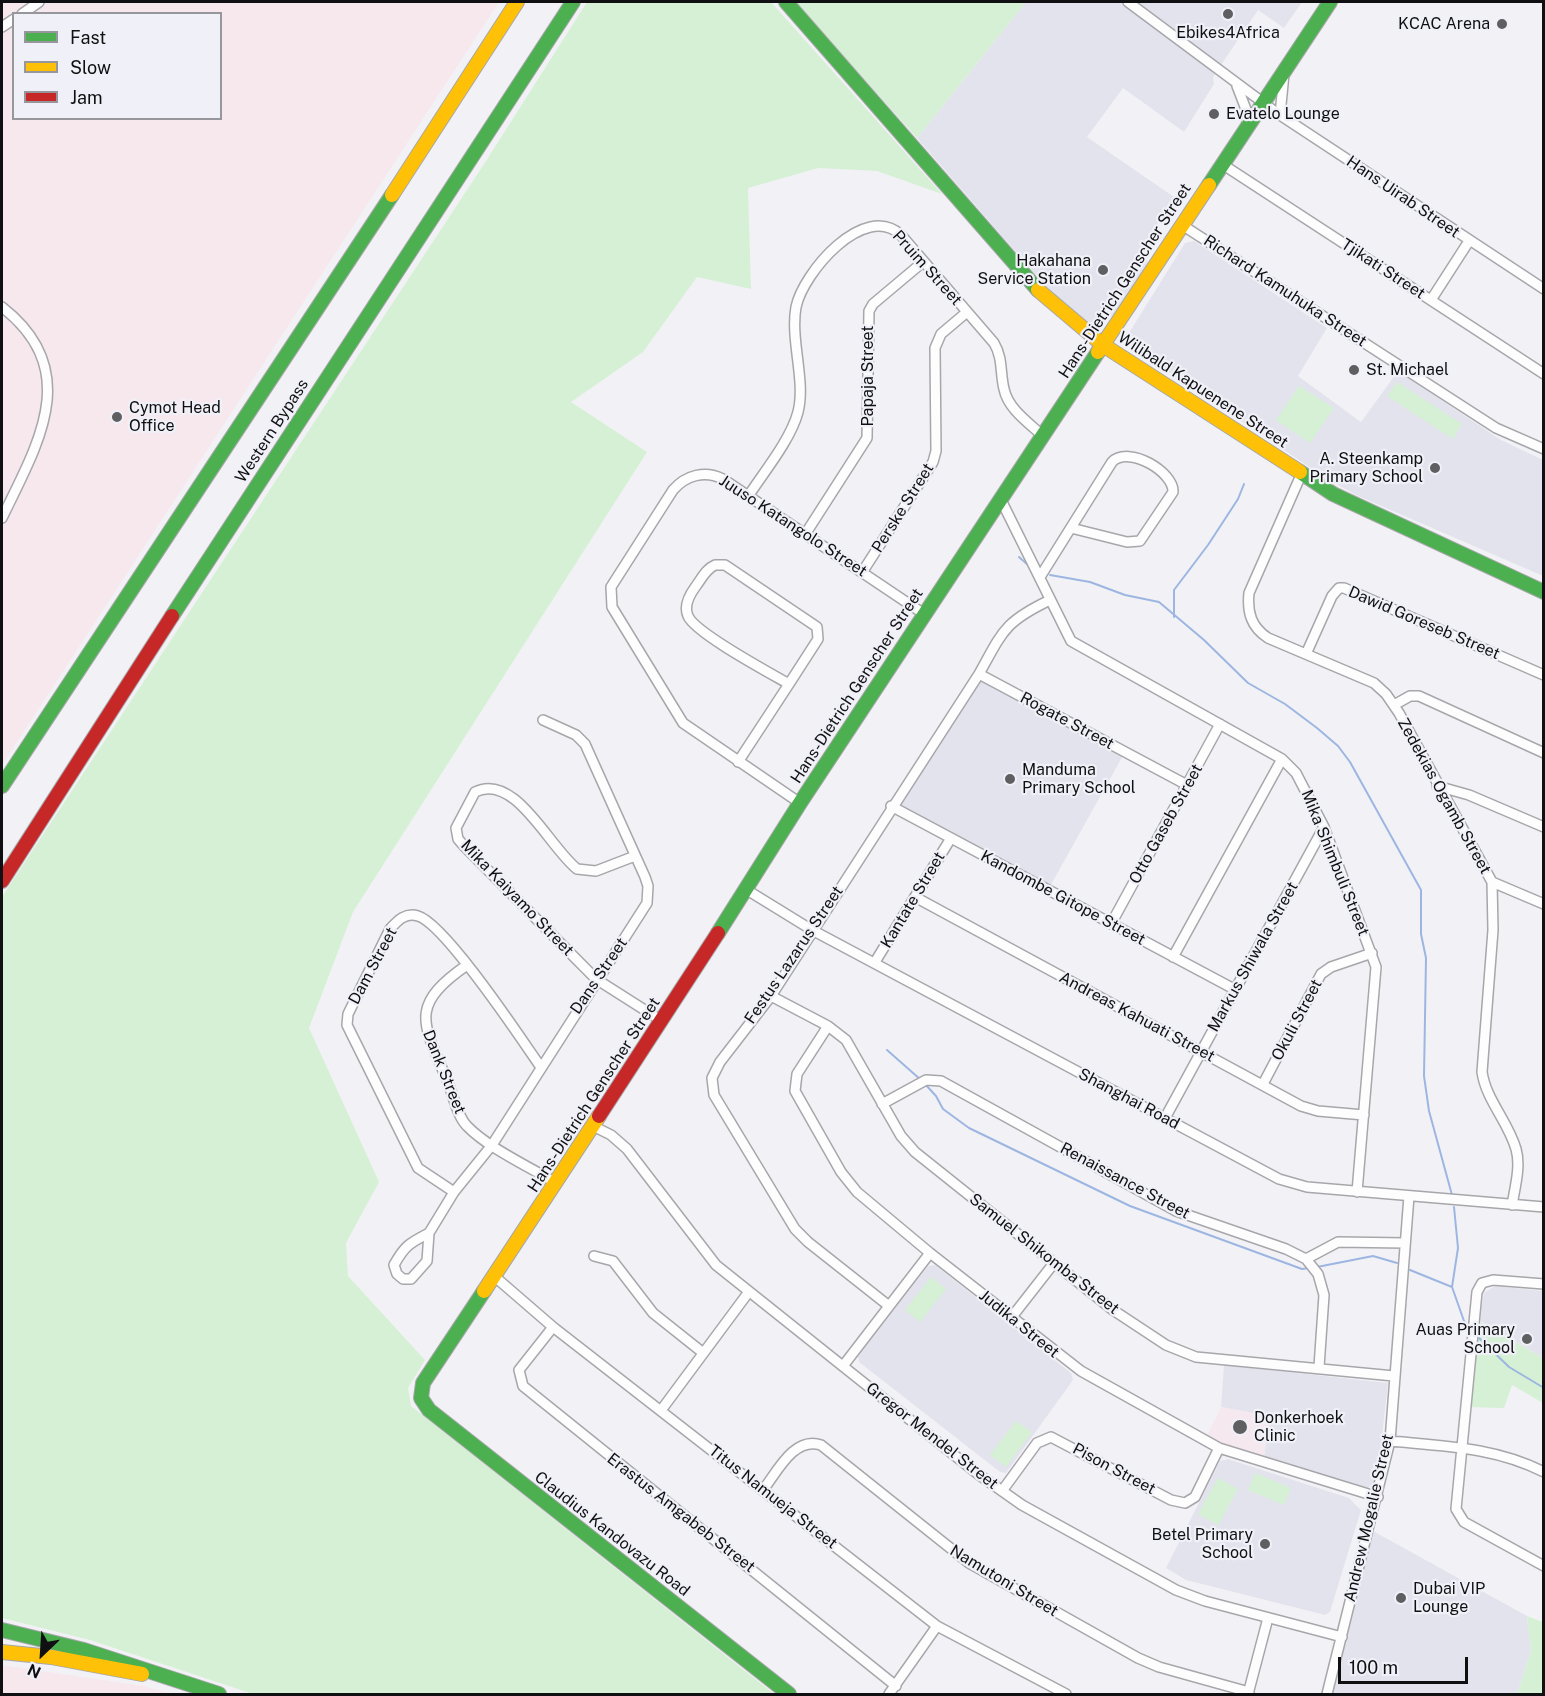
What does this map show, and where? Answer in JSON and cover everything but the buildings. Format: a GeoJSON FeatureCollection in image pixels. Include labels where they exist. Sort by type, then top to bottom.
{"type":"FeatureCollection","features":[{"type":"Feature","properties":{"kind":"main road","name":"Western Bypass"},"geometry":{"type":"LineString","coordinates":[[2,786],[268,385],[517,2]]}},
{"type":"Feature","properties":{"kind":"main road","name":"Western Bypass"},"geometry":{"type":"LineString","coordinates":[[2,881],[308,405],[573,2]]}},
{"type":"Feature","properties":{"kind":"main road","name":"Wilibald Kapuenene Street"},"geometry":{"type":"LineString","coordinates":[[786,2],[1040,292],[1103,345],[1301,475],[1374,515],[1544,592]]}},
{"type":"Feature","properties":{"kind":"main road","name":"Hans-Dietrich Genscher Street"},"geometry":{"type":"LineString","coordinates":[[420,1394],[428,1371],[556,1183],[747,890],[800,803],[1330,2]]}},
{"type":"Feature","properties":{"kind":"main road","name":"Claudius Kandovazu Road"},"geometry":{"type":"LineString","coordinates":[[420,1394],[429,1410],[789,1695]]}},
{"type":"Feature","properties":{"kind":"main road"},"geometry":{"type":"LineString","coordinates":[[2,1630],[129,1663],[153,1674],[219,1695]]}},
{"type":"Feature","properties":{"kind":"main road"},"geometry":{"type":"LineString","coordinates":[[2,1652],[153,1674]]}},
{"type":"Feature","properties":{"kind":"street"},"geometry":{"type":"LineString","coordinates":[[25,12],[39,2]]}},
{"type":"Feature","properties":{"kind":"street","name":"Hans Uirab Street"},"geometry":{"type":"LineString","coordinates":[[1128,2],[1280,115],[1544,289]]}},
{"type":"Feature","properties":{"kind":"street"},"geometry":{"type":"LineString","coordinates":[[1280,115],[1284,71]]}},
{"type":"Feature","properties":{"kind":"street"},"geometry":{"type":"LineString","coordinates":[[1236,83],[1247,112],[1247,126]]}},
{"type":"Feature","properties":{"kind":"street","name":"Tjikati Street"},"geometry":{"type":"LineString","coordinates":[[1222,164],[1544,374]]}},
{"type":"Feature","properties":{"kind":"street","name":"Richard Kamuhuka Street"},"geometry":{"type":"LineString","coordinates":[[1182,225],[1497,428],[1544,449]]}},
{"type":"Feature","properties":{"kind":"street","name":"Pruim Street"},"geometry":{"type":"LineString","coordinates":[[749,495],[797,414],[796,309],[800,296],[821,261],[844,238],[873,227],[884,226],[897,231],[998,349],[1006,398],[1015,410],[1044,436]]}},
{"type":"Feature","properties":{"kind":"street"},"geometry":{"type":"LineString","coordinates":[[1431,300],[1469,241]]}},
{"type":"Feature","properties":{"kind":"street","name":"Papaja Street"},"geometry":{"type":"LineString","coordinates":[[807,533],[867,438],[869,311],[873,304],[924,262]]}},
{"type":"Feature","properties":{"kind":"street"},"geometry":{"type":"LineString","coordinates":[[2,307],[16,318],[30,336],[41,360],[47,391],[47,411],[41,435],[2,518]]}},
{"type":"Feature","properties":{"kind":"street","name":"Perske Street"},"geometry":{"type":"LineString","coordinates":[[863,570],[933,462],[936,451],[936,348],[941,334],[967,312]]}},
{"type":"Feature","properties":{"kind":"street"},"geometry":{"type":"LineString","coordinates":[[1040,577],[1071,528],[1118,457],[1131,455],[1159,470],[1171,481],[1173,492],[1140,541],[1127,542],[1071,528]]}},
{"type":"Feature","properties":{"kind":"street","name":"Juuso Katangolo Street"},"geometry":{"type":"LineString","coordinates":[[800,803],[693,732],[678,718],[616,615],[610,600],[615,580],[673,490],[682,481],[696,475],[715,475],[863,570],[924,614]]}},
{"type":"Feature","properties":{"kind":"street","name":"Zedekias Ogamb Street"},"geometry":{"type":"LineString","coordinates":[[1301,475],[1248,593],[1251,620],[1261,633],[1374,683],[1394,705],[1492,882],[1493,930],[1482,1072],[1485,1087],[1516,1149],[1517,1173],[1512,1205]]}},
{"type":"Feature","properties":{"kind":"street","name":"Mika Shimbuli Street"},"geometry":{"type":"LineString","coordinates":[[1001,500],[1067,636],[1076,646],[1282,759],[1299,778],[1324,827],[1372,952],[1376,980],[1358,1192]]}},
{"type":"Feature","properties":{"kind":"street"},"geometry":{"type":"LineString","coordinates":[[738,762],[789,684],[818,639],[818,627],[725,565],[711,567],[689,595],[688,618],[703,632],[789,684]]}},
{"type":"Feature","properties":{"kind":"street","name":"Dawid Goreseb Street"},"geometry":{"type":"LineString","coordinates":[[1306,654],[1332,596],[1340,588],[1344,588],[1544,675]]}},
{"type":"Feature","properties":{"kind":"street","name":"Festus Lazarus Street"},"geometry":{"type":"LineString","coordinates":[[889,1306],[808,1242],[795,1229],[714,1095],[712,1078],[720,1062],[771,996],[1009,624],[1020,614],[1050,600]]}},
{"type":"Feature","properties":{"kind":"street","name":"Rogate Street"},"geometry":{"type":"LineString","coordinates":[[979,674],[1187,785]]}},
{"type":"Feature","properties":{"kind":"street"},"geometry":{"type":"LineString","coordinates":[[1394,705],[1410,696],[1419,696],[1544,753]]}},
{"type":"Feature","properties":{"kind":"street","name":"Dans Street"},"geometry":{"type":"LineString","coordinates":[[429,1233],[407,1244],[401,1252],[394,1265],[397,1274],[403,1280],[411,1278],[427,1262],[429,1233],[454,1192],[492,1144],[540,1066],[647,903],[648,886],[585,744],[576,735],[543,720]]}},
{"type":"Feature","properties":{"kind":"street","name":"Otto Gaseb Street"},"geometry":{"type":"LineString","coordinates":[[1111,924],[1220,724]]}},
{"type":"Feature","properties":{"kind":"street"},"geometry":{"type":"LineString","coordinates":[[1173,957],[1282,759]]}},
{"type":"Feature","properties":{"kind":"street"},"geometry":{"type":"LineString","coordinates":[[1437,786],[1469,795],[1544,827]]}},
{"type":"Feature","properties":{"kind":"street","name":"Mika Kaiyamo Street"},"geometry":{"type":"LineString","coordinates":[[635,856],[596,871],[577,869],[516,800],[498,788],[490,787],[475,792],[457,823],[458,839],[596,979],[662,1021]]}},
{"type":"Feature","properties":{"kind":"street","name":"Kandombe Gitope Street"},"geometry":{"type":"LineString","coordinates":[[891,806],[1234,989]]}},
{"type":"Feature","properties":{"kind":"street","name":"Markus Shiwala Street"},"geometry":{"type":"LineString","coordinates":[[1165,1118],[1324,827]]}},
{"type":"Feature","properties":{"kind":"street","name":"Kantate Street"},"geometry":{"type":"LineString","coordinates":[[875,962],[951,838]]}},
{"type":"Feature","properties":{"kind":"street"},"geometry":{"type":"LineString","coordinates":[[1492,882],[1544,904]]}},
{"type":"Feature","properties":{"kind":"street","name":"Shanghai Road"},"geometry":{"type":"LineString","coordinates":[[747,890],[812,930],[1279,1179],[1308,1187],[1544,1207]]}},
{"type":"Feature","properties":{"kind":"street","name":"Andreas Kahuati Street"},"geometry":{"type":"LineString","coordinates":[[915,897],[1310,1110],[1364,1115]]}},
{"type":"Feature","properties":{"kind":"street","name":"Dam Street"},"geometry":{"type":"LineString","coordinates":[[454,1192],[418,1168],[347,1024],[347,1019],[390,928],[402,917],[417,915],[429,922],[467,965],[540,1066]]}},
{"type":"Feature","properties":{"kind":"street","name":"Okuli Street"},"geometry":{"type":"LineString","coordinates":[[1263,1084],[1321,974],[1331,967],[1372,952]]}},
{"type":"Feature","properties":{"kind":"street","name":"Dank Street"},"geometry":{"type":"LineString","coordinates":[[467,965],[440,985],[425,1014],[424,1026],[465,1124],[492,1144],[556,1183]]}},
{"type":"Feature","properties":{"kind":"street","name":"Samuel Shikomba Street"},"geometry":{"type":"LineString","coordinates":[[771,996],[828,1026],[846,1040],[901,1136],[915,1152],[1113,1310],[1166,1345],[1187,1354],[1394,1376]]}},
{"type":"Feature","properties":{"kind":"street","name":"Judika Street"},"geometry":{"type":"LineString","coordinates":[[828,1026],[797,1074],[795,1085],[798,1097],[851,1186],[930,1253],[1081,1371],[1219,1448],[1377,1497]]}},
{"type":"Feature","properties":{"kind":"street","name":"Renaissance Street"},"geometry":{"type":"LineString","coordinates":[[882,1104],[926,1080],[941,1081],[1176,1211],[1286,1249],[1306,1259]]}},
{"type":"Feature","properties":{"kind":"street","name":"Gregor Mendel Street"},"geometry":{"type":"LineString","coordinates":[[593,1126],[610,1135],[627,1149],[704,1253],[748,1293],[1002,1491],[1031,1510],[1176,1590],[1268,1618],[1342,1637]]}},
{"type":"Feature","properties":{"kind":"street","name":"Andrew Mogalie Street"},"geometry":{"type":"LineString","coordinates":[[1327,1695],[1390,1441],[1409,1196]]}},
{"type":"Feature","properties":{"kind":"street"},"geometry":{"type":"LineString","coordinates":[[1319,1367],[1324,1295],[1318,1274],[1306,1259],[1338,1242],[1405,1243]]}},
{"type":"Feature","properties":{"kind":"street"},"geometry":{"type":"LineString","coordinates":[[843,1366],[930,1253]]}},
{"type":"Feature","properties":{"kind":"street"},"geometry":{"type":"LineString","coordinates":[[594,1256],[613,1261],[653,1313],[702,1352]]}},
{"type":"Feature","properties":{"kind":"street"},"geometry":{"type":"LineString","coordinates":[[1011,1318],[1054,1263]]}},
{"type":"Feature","properties":{"kind":"street","name":"Titus Namueja Street"},"geometry":{"type":"LineString","coordinates":[[494,1276],[553,1327],[662,1409],[937,1626],[1066,1695]]}},
{"type":"Feature","properties":{"kind":"street"},"geometry":{"type":"LineString","coordinates":[[1544,1284],[1493,1280],[1479,1286],[1456,1509],[1459,1519],[1544,1566]]}},
{"type":"Feature","properties":{"kind":"street"},"geometry":{"type":"LineString","coordinates":[[662,1409],[702,1352],[748,1293]]}},
{"type":"Feature","properties":{"kind":"street","name":"Erastus Amgabeb Street"},"geometry":{"type":"LineString","coordinates":[[553,1327],[519,1370],[519,1380],[523,1386],[896,1686]]}},
{"type":"Feature","properties":{"kind":"street","name":"Pison Street"},"geometry":{"type":"LineString","coordinates":[[1002,1491],[1037,1443],[1052,1437],[1171,1500],[1185,1503],[1195,1497],[1219,1448]]}},
{"type":"Feature","properties":{"kind":"street"},"geometry":{"type":"LineString","coordinates":[[1390,1441],[1464,1448],[1506,1456],[1544,1472]]}},
{"type":"Feature","properties":{"kind":"street","name":"Namutoni Street"},"geometry":{"type":"LineString","coordinates":[[763,1490],[796,1449],[807,1443],[821,1445],[969,1563],[1138,1658],[1159,1667],[1249,1693]]}},
{"type":"Feature","properties":{"kind":"street"},"geometry":{"type":"LineString","coordinates":[[1249,1693],[1268,1618]]}},
{"type":"Feature","properties":{"kind":"street"},"geometry":{"type":"LineString","coordinates":[[889,1695],[937,1626]]}},
{"type":"Feature","properties":{"kind":"shaded area"},"geometry":{"type":"Polygon","coordinates":[[[2,2],[499,2],[2,765],[2,2]]]}},
{"type":"Feature","properties":{"kind":"shaded area"},"geometry":{"type":"Polygon","coordinates":[[[1026,2],[1302,2],[1284,28],[1258,10],[1213,77],[1214,84],[1184,132],[1123,88],[1087,137],[1174,197],[1139,255],[1148,261],[1136,286],[1122,308],[1104,322],[1088,322],[1069,310],[917,138],[1026,2]]]}},
{"type":"Feature","properties":{"kind":"shaded area"},"geometry":{"type":"Polygon","coordinates":[[[1194,241],[1327,328],[1298,376],[1361,422],[1398,371],[1501,440],[1543,460],[1543,576],[1356,495],[1321,475],[1127,344],[1127,336],[1185,243],[1194,241]]]}},
{"type":"Feature","properties":{"kind":"shaded area","name":"Manduma Primary School"},"geometry":{"type":"Polygon","coordinates":[[[979,674],[1125,752],[1048,890],[891,806],[979,674]]]}},
{"type":"Feature","properties":{"kind":"shaded area"},"geometry":{"type":"Polygon","coordinates":[[[935,1265],[1071,1373],[1073,1380],[1006,1473],[1000,1472],[859,1362],[858,1356],[928,1266],[935,1265]]]}},
{"type":"Feature","properties":{"kind":"shaded area","name":"Auas Primary School"},"geometry":{"type":"Polygon","coordinates":[[[1495,1286],[1543,1291],[1543,1358],[1479,1320],[1484,1293],[1495,1286]]]}},
{"type":"Feature","properties":{"kind":"shaded area"},"geometry":{"type":"Polygon","coordinates":[[[1224,1365],[1388,1383],[1377,1480],[1367,1489],[1264,1458],[1269,1416],[1221,1407],[1224,1365]]]}},
{"type":"Feature","properties":{"kind":"shaded area","name":"Donkerhoek Clinic"},"geometry":{"type":"Polygon","coordinates":[[[1221,1407],[1269,1416],[1264,1458],[1245,1456],[1206,1437],[1221,1407]]]}},
{"type":"Feature","properties":{"kind":"shaded area","name":"Betel Primary School"},"geometry":{"type":"Polygon","coordinates":[[[1228,1459],[1349,1498],[1361,1510],[1330,1612],[1325,1615],[1186,1580],[1166,1568],[1220,1461],[1228,1459]]]}},
{"type":"Feature","properties":{"kind":"shaded area"},"geometry":{"type":"Polygon","coordinates":[[[1373,1531],[1527,1616],[1531,1651],[1517,1694],[1329,1694],[1373,1531]]]}},
{"type":"Feature","properties":{"kind":"shaded area"},"geometry":{"type":"Polygon","coordinates":[[[2,1665],[144,1686],[171,1694],[2,1694],[2,1665]]]}},
{"type":"Feature","properties":{"kind":"green space"},"geometry":{"type":"Polygon","coordinates":[[[587,2],[771,2],[942,194],[877,171],[818,168],[748,188],[751,289],[697,277],[643,352],[571,402],[647,452],[353,912],[309,1028],[379,1182],[346,1243],[348,1276],[425,1360],[408,1388],[411,1406],[774,1694],[253,1694],[90,1640],[2,1618],[2,897],[486,161],[587,2]]]}},
{"type":"Feature","properties":{"kind":"green space"},"geometry":{"type":"Polygon","coordinates":[[[795,2],[1026,2],[917,138],[795,2]]]}},
{"type":"Feature","properties":{"kind":"green space"},"geometry":{"type":"Polygon","coordinates":[[[1397,382],[1462,424],[1453,439],[1387,396],[1397,382]]]}},
{"type":"Feature","properties":{"kind":"green space"},"geometry":{"type":"Polygon","coordinates":[[[1299,386],[1334,408],[1310,443],[1276,420],[1299,386]]]}},
{"type":"Feature","properties":{"kind":"green space"},"geometry":{"type":"Polygon","coordinates":[[[931,1277],[946,1289],[920,1322],[905,1310],[931,1277]]]}},
{"type":"Feature","properties":{"kind":"green space"},"geometry":{"type":"Polygon","coordinates":[[[1474,1318],[1543,1358],[1543,1403],[1512,1385],[1504,1408],[1467,1407],[1474,1318]]]}},
{"type":"Feature","properties":{"kind":"green space"},"geometry":{"type":"Polygon","coordinates":[[[1016,1421],[1032,1432],[1006,1467],[990,1455],[1016,1421]]]}},
{"type":"Feature","properties":{"kind":"green space"},"geometry":{"type":"Polygon","coordinates":[[[1255,1473],[1291,1488],[1284,1505],[1248,1490],[1255,1473]]]}},
{"type":"Feature","properties":{"kind":"green space"},"geometry":{"type":"Polygon","coordinates":[[[1218,1478],[1238,1489],[1218,1525],[1198,1514],[1218,1478]]]}},
{"type":"Feature","properties":{"kind":"green space"},"geometry":{"type":"Polygon","coordinates":[[[1527,1616],[1543,1622],[1543,1694],[1517,1694],[1531,1651],[1527,1616]]]}},
{"type":"Feature","properties":{"kind":"waterway"},"geometry":{"type":"LineString","coordinates":[[1174,617],[1174,590],[1208,545],[1238,499],[1244,484]]}},
{"type":"Feature","properties":{"kind":"waterway"},"geometry":{"type":"LineString","coordinates":[[1019,557],[1028,565]]}},
{"type":"Feature","properties":{"kind":"waterway"},"geometry":{"type":"LineString","coordinates":[[1050,575],[1090,582],[1125,595],[1159,602],[1204,640],[1248,683],[1285,704],[1317,728],[1338,746],[1350,762],[1421,890],[1421,934],[1426,958],[1424,1076],[1429,1111],[1452,1195]]}},
{"type":"Feature","properties":{"kind":"waterway"},"geometry":{"type":"LineString","coordinates":[[887,1050],[921,1080]]}},
{"type":"Feature","properties":{"kind":"waterway"},"geometry":{"type":"LineString","coordinates":[[925,1084],[936,1096],[943,1109],[969,1128],[1130,1206],[1302,1269],[1309,1268]]}},
{"type":"Feature","properties":{"kind":"waterway"},"geometry":{"type":"LineString","coordinates":[[1454,1207],[1458,1248],[1452,1287],[1464,1321],[1471,1328]]}},
{"type":"Feature","properties":{"kind":"waterway"},"geometry":{"type":"LineString","coordinates":[[1317,1267],[1373,1256],[1397,1263]]}},
{"type":"Feature","properties":{"kind":"waterway"},"geometry":{"type":"LineString","coordinates":[[1410,1270],[1452,1287]]}},
{"type":"Feature","properties":{"kind":"waterway"},"geometry":{"type":"LineString","coordinates":[[1476,1335],[1509,1367],[1544,1388]]}},
{"type":"Feature","properties":{"kind":"traffic: fast"},"geometry":{"type":"LineString","coordinates":[[172,616],[573,2]]}},
{"type":"Feature","properties":{"kind":"traffic: fast"},"geometry":{"type":"LineString","coordinates":[[786,2],[1038,290]]}},
{"type":"Feature","properties":{"kind":"traffic: fast"},"geometry":{"type":"LineString","coordinates":[[1209,185],[1330,2]]}},
{"type":"Feature","properties":{"kind":"traffic: fast"},"geometry":{"type":"LineString","coordinates":[[2,786],[392,195]]}},
{"type":"Feature","properties":{"kind":"traffic: fast"},"geometry":{"type":"LineString","coordinates":[[718,933],[800,803],[1098,352]]}},
{"type":"Feature","properties":{"kind":"traffic: fast"},"geometry":{"type":"LineString","coordinates":[[1300,472],[1333,494],[1544,592]]}},
{"type":"Feature","properties":{"kind":"traffic: fast"},"geometry":{"type":"LineString","coordinates":[[484,1291],[423,1383],[421,1398],[429,1410],[789,1694]]}},
{"type":"Feature","properties":{"kind":"traffic: fast"},"geometry":{"type":"LineString","coordinates":[[2,1630],[84,1650],[219,1694]]}},
{"type":"Feature","properties":{"kind":"traffic: slow"},"geometry":{"type":"LineString","coordinates":[[392,195],[517,2]]}},
{"type":"Feature","properties":{"kind":"traffic: slow"},"geometry":{"type":"LineString","coordinates":[[1098,352],[1209,185]]}},
{"type":"Feature","properties":{"kind":"traffic: slow"},"geometry":{"type":"LineString","coordinates":[[1038,290],[1103,345],[1300,472]]}},
{"type":"Feature","properties":{"kind":"traffic: slow"},"geometry":{"type":"LineString","coordinates":[[484,1291],[599,1116]]}},
{"type":"Feature","properties":{"kind":"traffic: slow"},"geometry":{"type":"LineString","coordinates":[[2,1652],[51,1657],[142,1674]]}},
{"type":"Feature","properties":{"kind":"traffic: jam"},"geometry":{"type":"LineString","coordinates":[[2,881],[172,616]]}},
{"type":"Feature","properties":{"kind":"traffic: jam"},"geometry":{"type":"LineString","coordinates":[[599,1116],[718,933]]}},
{"type":"Feature","properties":{"kind":"place","name":"Ebikes4Africa"},"geometry":{"type":"Point","coordinates":[1228,14]}},
{"type":"Feature","properties":{"kind":"place","name":"KCAC Arena"},"geometry":{"type":"Point","coordinates":[1502,24]}},
{"type":"Feature","properties":{"kind":"place","name":"Evatelo Lounge"},"geometry":{"type":"Point","coordinates":[1214,114]}},
{"type":"Feature","properties":{"kind":"place","name":"Hakahana Service Station"},"geometry":{"type":"Point","coordinates":[1103,270]}},
{"type":"Feature","properties":{"kind":"place","name":"St. Michael"},"geometry":{"type":"Point","coordinates":[1354,370]}},
{"type":"Feature","properties":{"kind":"place","name":"Cymot Head Office"},"geometry":{"type":"Point","coordinates":[117,417]}},
{"type":"Feature","properties":{"kind":"place","name":"A. Steenkamp Primary School"},"geometry":{"type":"Point","coordinates":[1435,468]}},
{"type":"Feature","properties":{"kind":"place","name":"Manduma Primary School"},"geometry":{"type":"Point","coordinates":[1010,779]}},
{"type":"Feature","properties":{"kind":"place","name":"Auas Primary School"},"geometry":{"type":"Point","coordinates":[1527,1339]}},
{"type":"Feature","properties":{"kind":"place","name":"Donkerhoek Clinic"},"geometry":{"type":"Point","coordinates":[1240,1427]}},
{"type":"Feature","properties":{"kind":"place","name":"Betel Primary School"},"geometry":{"type":"Point","coordinates":[1265,1544]}},
{"type":"Feature","properties":{"kind":"place","name":"Dubai VIP Lounge"},"geometry":{"type":"Point","coordinates":[1401,1598]}}]}
